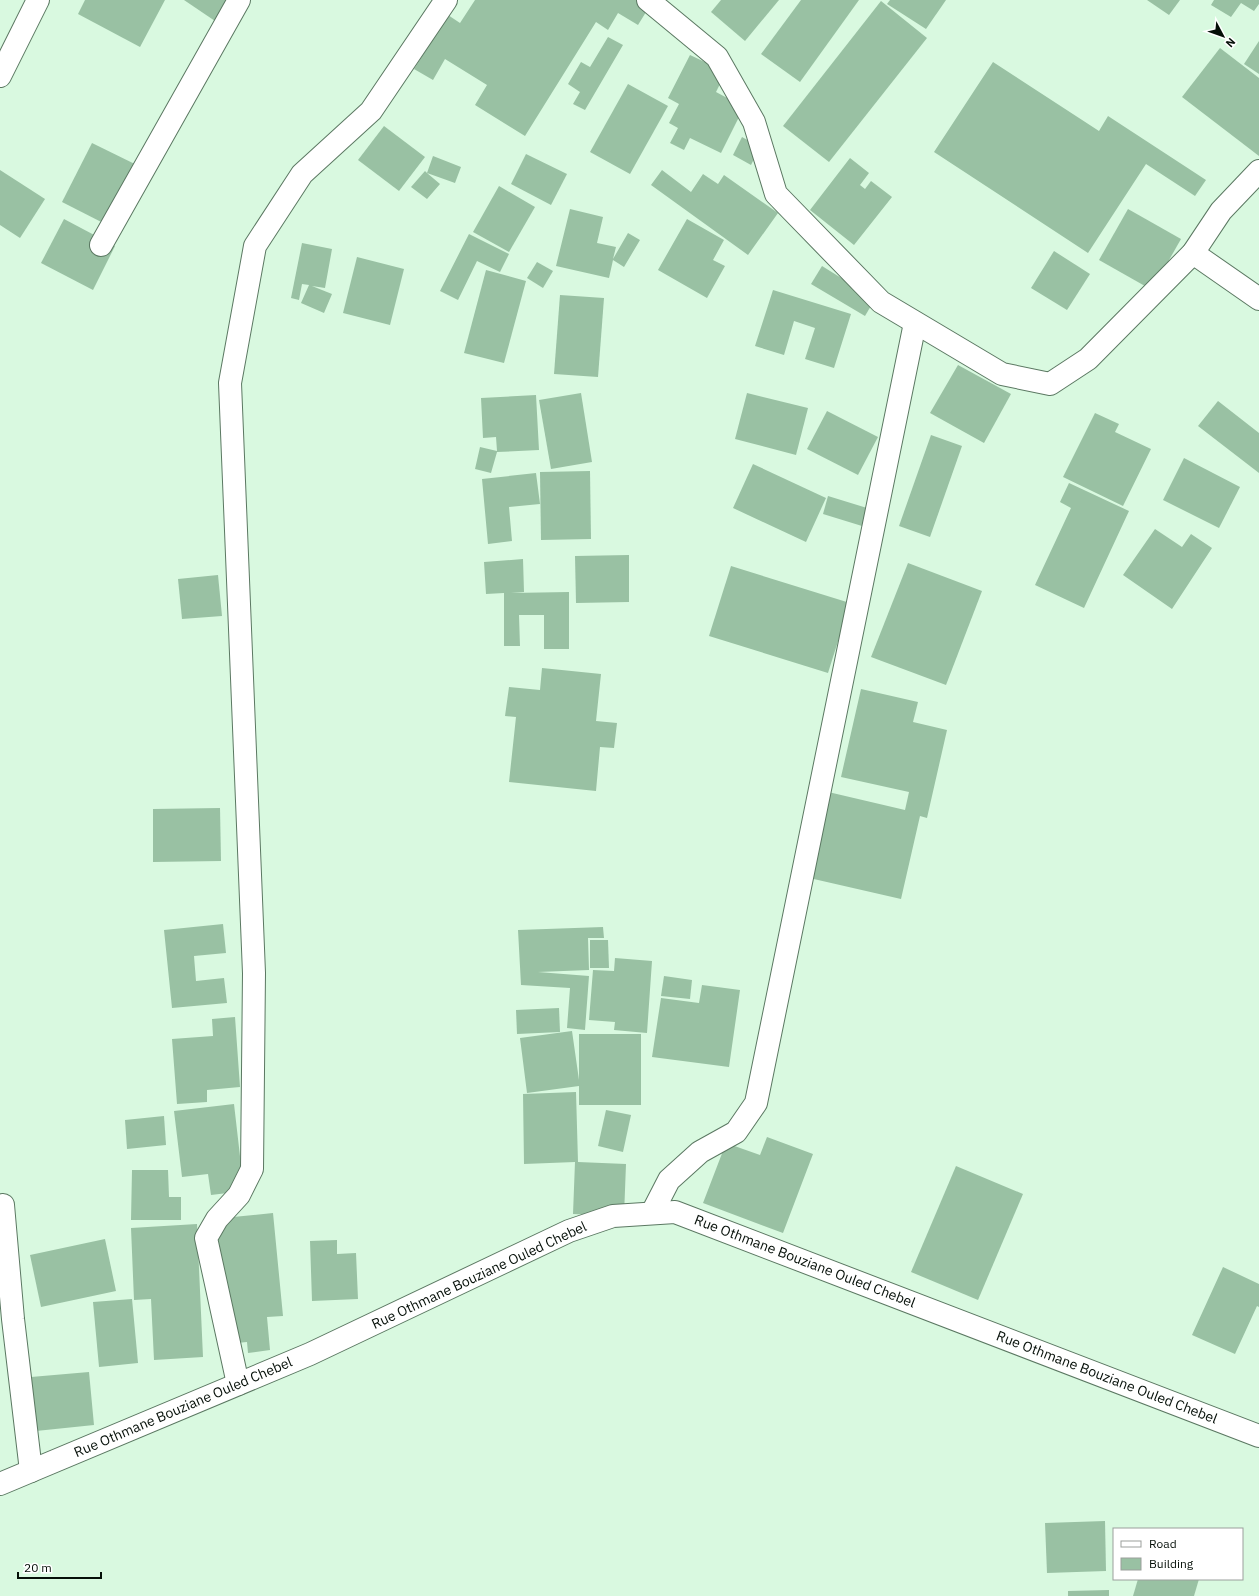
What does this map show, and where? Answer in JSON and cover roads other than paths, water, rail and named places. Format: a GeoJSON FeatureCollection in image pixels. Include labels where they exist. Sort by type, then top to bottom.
{"type":"FeatureCollection","features":[{"type":"Feature","properties":{"kind":"street"},"geometry":{"type":"LineString","coordinates":[[0,76],[38,0]]}},
{"type":"Feature","properties":{"kind":"street"},"geometry":{"type":"LineString","coordinates":[[101,245],[239,0]]}},
{"type":"Feature","properties":{"kind":"street"},"geometry":{"type":"LineString","coordinates":[[238,1384],[206,1238],[217,1219],[239,1195],[252,1169],[254,974],[230,383],[255,246],[302,174],[371,110],[446,0]]}},
{"type":"Feature","properties":{"kind":"street"},"geometry":{"type":"LineString","coordinates":[[648,0],[717,57],[754,122],[776,194],[881,302],[1002,374],[1050,384],[1088,359],[1194,254],[1222,211],[1259,171]]}},
{"type":"Feature","properties":{"kind":"street"},"geometry":{"type":"LineString","coordinates":[[1194,254],[1259,299]]}},
{"type":"Feature","properties":{"kind":"street"},"geometry":{"type":"LineString","coordinates":[[652,1213],[669,1180],[700,1152],[736,1132],[756,1103],[916,323]]}},
{"type":"Feature","properties":{"kind":"street"},"geometry":{"type":"LineString","coordinates":[[3,1205],[13,1319],[31,1471]]}},
{"type":"Feature","properties":{"kind":"street","name":"Rue Othmane Bouziane Ouled Chebel"},"geometry":{"type":"LineString","coordinates":[[0,1484],[310,1354],[570,1231],[614,1216],[675,1212],[1259,1436]]}}]}
